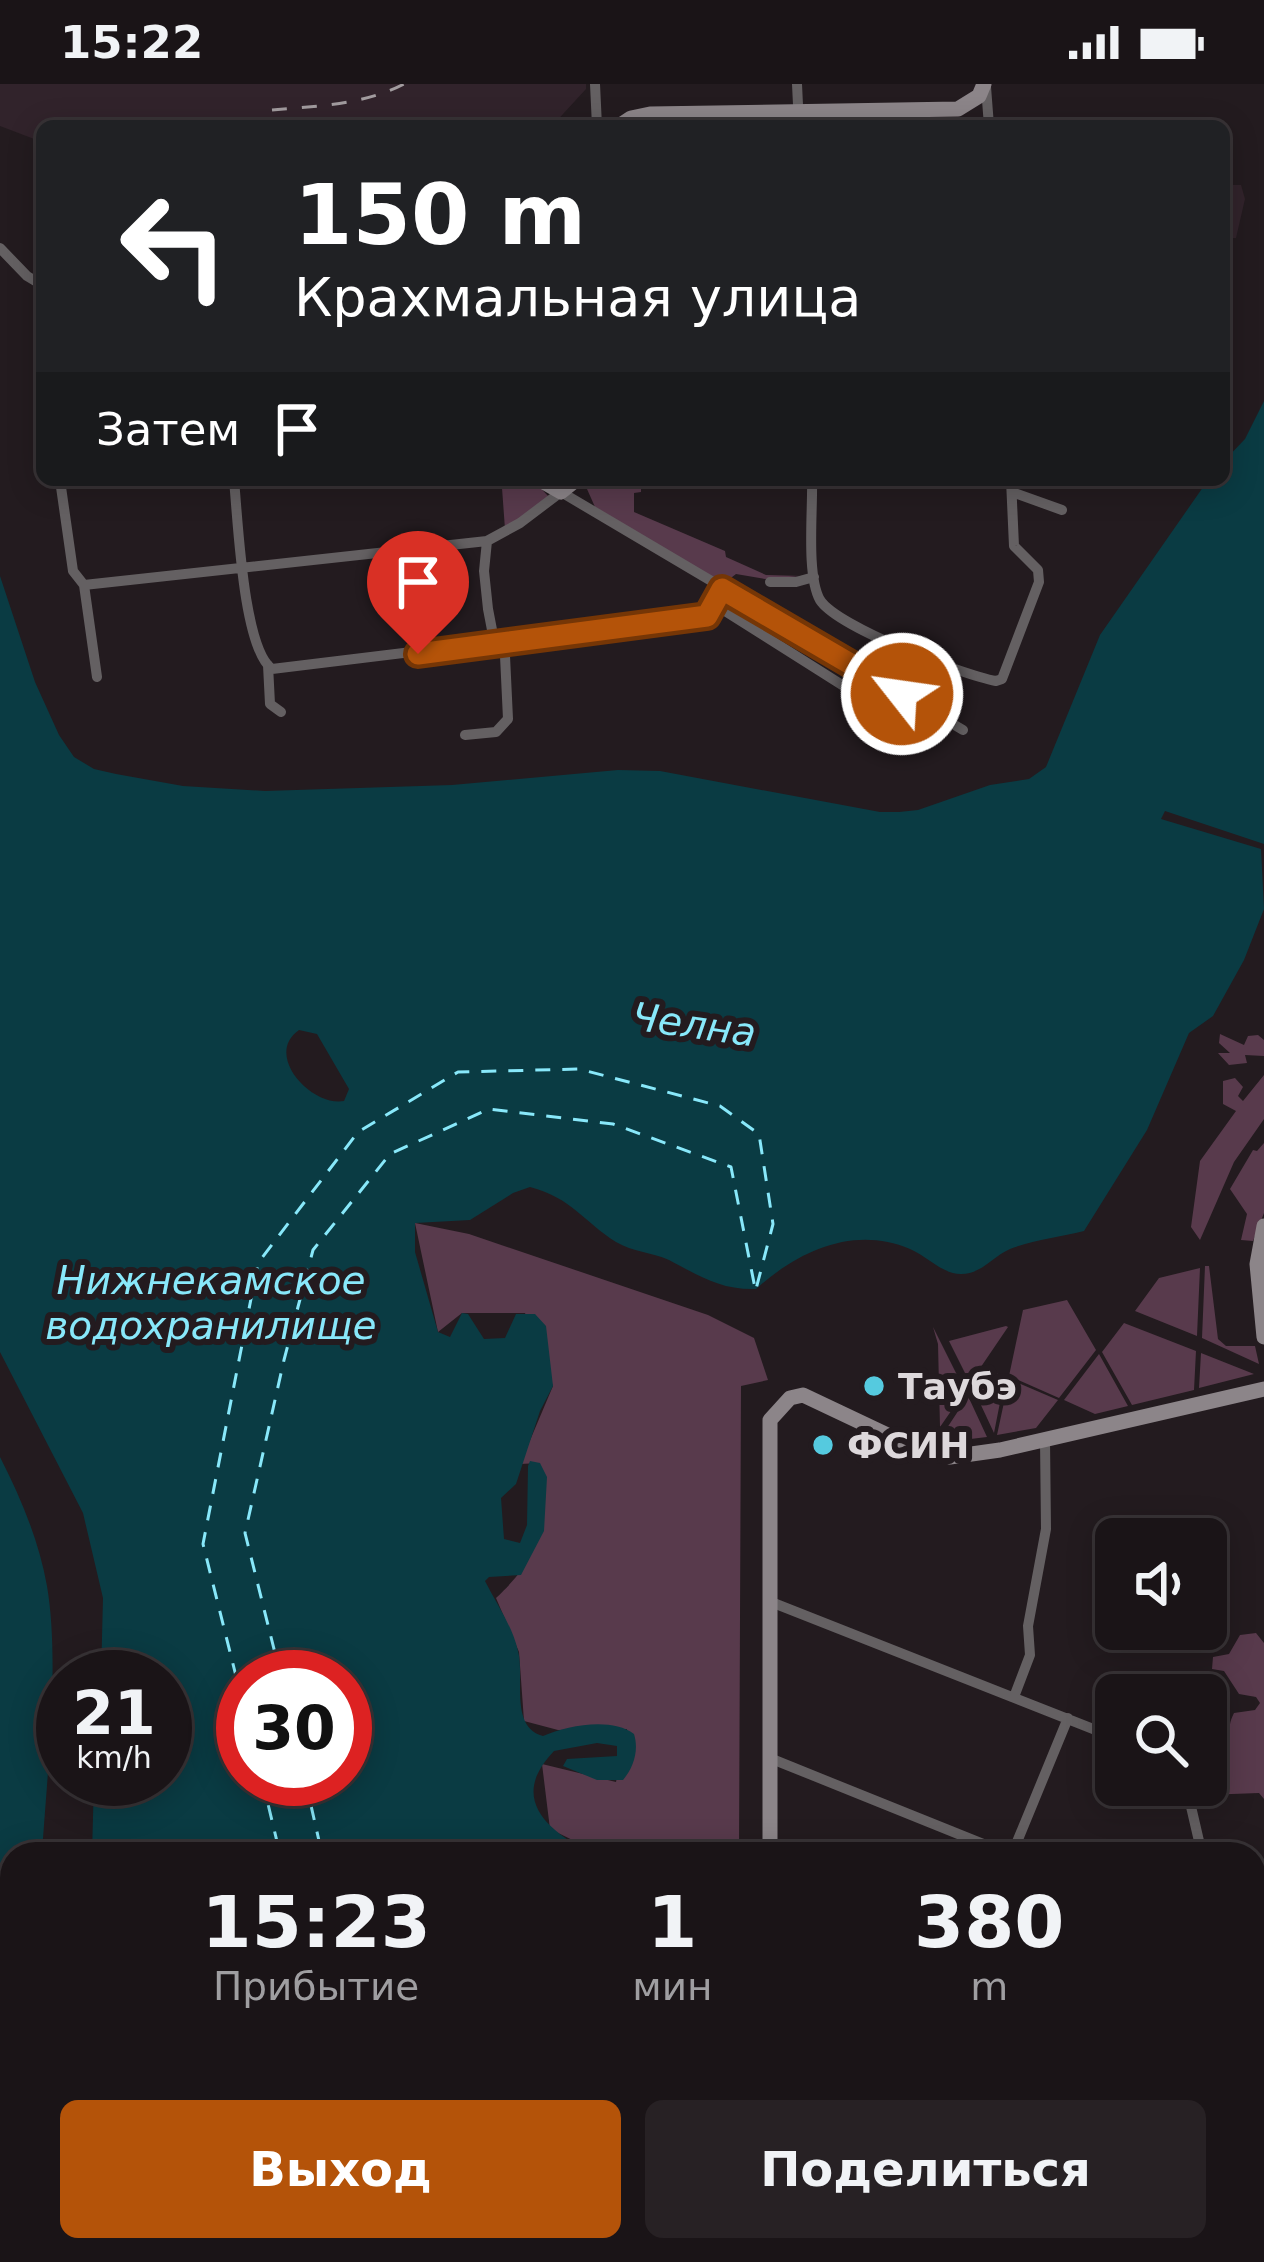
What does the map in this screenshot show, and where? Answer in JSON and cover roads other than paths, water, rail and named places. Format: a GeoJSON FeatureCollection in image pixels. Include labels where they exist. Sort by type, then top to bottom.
{"type":"FeatureCollection","features":[{"type":"Feature","properties":{"kind":"street"},"geometry":{"type":"LineString","coordinates":[[596,84],[597,120]]}},
{"type":"Feature","properties":{"kind":"street"},"geometry":{"type":"LineString","coordinates":[[797,84],[798,119]]}},
{"type":"Feature","properties":{"kind":"street"},"geometry":{"type":"LineString","coordinates":[[628,120],[650,114],[798,119],[958,109],[979,96],[985,84]]}},
{"type":"Feature","properties":{"kind":"street"},"geometry":{"type":"LineString","coordinates":[[985,84],[988,120]]}},
{"type":"Feature","properties":{"kind":"street"},"geometry":{"type":"LineString","coordinates":[[0,248],[36,282]]}},
{"type":"Feature","properties":{"kind":"street"},"geometry":{"type":"LineString","coordinates":[[61,486],[73,571],[84,585],[97,677]]}},
{"type":"Feature","properties":{"kind":"street"},"geometry":{"type":"LineString","coordinates":[[235,486],[248,610],[257,653],[266,664],[270,704],[281,712]]}},
{"type":"Feature","properties":{"kind":"street"},"geometry":{"type":"LineString","coordinates":[[551,486],[963,730]]}},
{"type":"Feature","properties":{"kind":"street"},"geometry":{"type":"LineString","coordinates":[[84,585],[487,542],[537,512],[568,486]]}},
{"type":"Feature","properties":{"kind":"street"},"geometry":{"type":"LineString","coordinates":[[812,486],[814,577],[820,600],[836,615],[882,639],[996,681],[1002,679],[1039,582],[1038,570],[1014,546],[1012,486],[1062,510]]}},
{"type":"Feature","properties":{"kind":"street"},"geometry":{"type":"LineString","coordinates":[[465,735],[496,732],[506,724],[506,665],[488,609],[487,542]]}},
{"type":"Feature","properties":{"kind":"street"},"geometry":{"type":"LineString","coordinates":[[770,582],[814,577]]}},
{"type":"Feature","properties":{"kind":"street"},"geometry":{"type":"LineString","coordinates":[[266,664],[287,669],[707,616],[722,589]]}},
{"type":"Feature","properties":{"kind":"street"},"geometry":{"type":"LineString","coordinates":[[714,604],[910,728]]}},
{"type":"Feature","properties":{"kind":"street"},"geometry":{"type":"LineString","coordinates":[[1264,1226],[1257,1277],[1264,1337]]}},
{"type":"Feature","properties":{"kind":"street"},"geometry":{"type":"LineString","coordinates":[[770,1842],[770,1420],[790,1398],[803,1395],[915,1448],[946,1457],[1045,1440],[1264,1389]]}},
{"type":"Feature","properties":{"kind":"street"},"geometry":{"type":"LineString","coordinates":[[1014,1696],[1030,1655],[1028,1627],[1046,1529],[1045,1440]]}},
{"type":"Feature","properties":{"kind":"street"},"geometry":{"type":"LineString","coordinates":[[771,1601],[1095,1729]]}},
{"type":"Feature","properties":{"kind":"street"},"geometry":{"type":"LineString","coordinates":[[1015,1842],[1068,1718]]}},
{"type":"Feature","properties":{"kind":"street"},"geometry":{"type":"LineString","coordinates":[[772,1760],[980,1842]]}},
{"type":"Feature","properties":{"kind":"street"},"geometry":{"type":"LineString","coordinates":[[1191,1806],[1199,1842]]}},
{"type":"Feature","properties":{"kind":"water"},"geometry":{"type":"Polygon","coordinates":[[[1264,401],[1264,844],[1165,811],[1161,819],[1261,849],[1264,909],[1244,960],[1213,1016],[1189,1033],[1147,1130],[1084,1231],[1019,1246],[961,1274],[889,1242],[848,1241],[808,1253],[756,1289],[743,1289],[622,1245],[567,1204],[530,1187],[470,1220],[415,1223],[415,1252],[438,1332],[450,1337],[462,1313],[468,1314],[484,1339],[505,1338],[516,1314],[535,1314],[546,1326],[553,1386],[516,1484],[501,1498],[504,1539],[520,1543],[527,1525],[528,1466],[530,1461],[540,1463],[547,1477],[544,1531],[521,1575],[485,1581],[515,1641],[522,1712],[532,1731],[543,1736],[602,1724],[634,1734],[635,1758],[623,1780],[597,1780],[563,1766],[567,1759],[617,1756],[617,1746],[597,1743],[554,1751],[541,1768],[534,1784],[539,1811],[572,1842],[92,1842],[93,1806],[192,1806],[192,1650],[102,1650],[103,1598],[83,1513],[0,1352],[0,576],[35,682],[59,735],[74,757],[94,769],[183,786],[265,791],[660,771],[899,812],[990,785],[1029,779],[1046,767],[1100,635],[1204,486],[1230,486],[1230,455],[1245,439],[1264,401]],[[299,1030],[289,1040],[289,1065],[306,1088],[331,1101],[344,1101],[349,1089],[317,1034],[299,1030]]]}},
{"type":"Feature","properties":{"kind":"water"},"geometry":{"type":"Polygon","coordinates":[[[0,1457],[39,1553],[51,1616],[52,1650],[36,1650],[36,1806],[45,1806],[43,1842],[0,1842],[0,1457]]]}},
{"type":"Feature","properties":{"kind":"railway"},"geometry":{"type":"LineString","coordinates":[[272,110],[356,100],[404,84]]}},
{"type":"Feature","properties":{"kind":"place","name":"Таубэ"},"geometry":{"type":"Point","coordinates":[874,1386]}},
{"type":"Feature","properties":{"kind":"place","name":"ФСИН"},"geometry":{"type":"Point","coordinates":[823,1445]}},
{"type":"Feature","properties":{"kind":"water label","name":"Челна"},"geometry":{"type":"Point","coordinates":[694,1024]}},
{"type":"Feature","properties":{"kind":"water label","name":"Нижнекамское водохранилище"},"geometry":{"type":"Point","coordinates":[211,1302]}}]}
